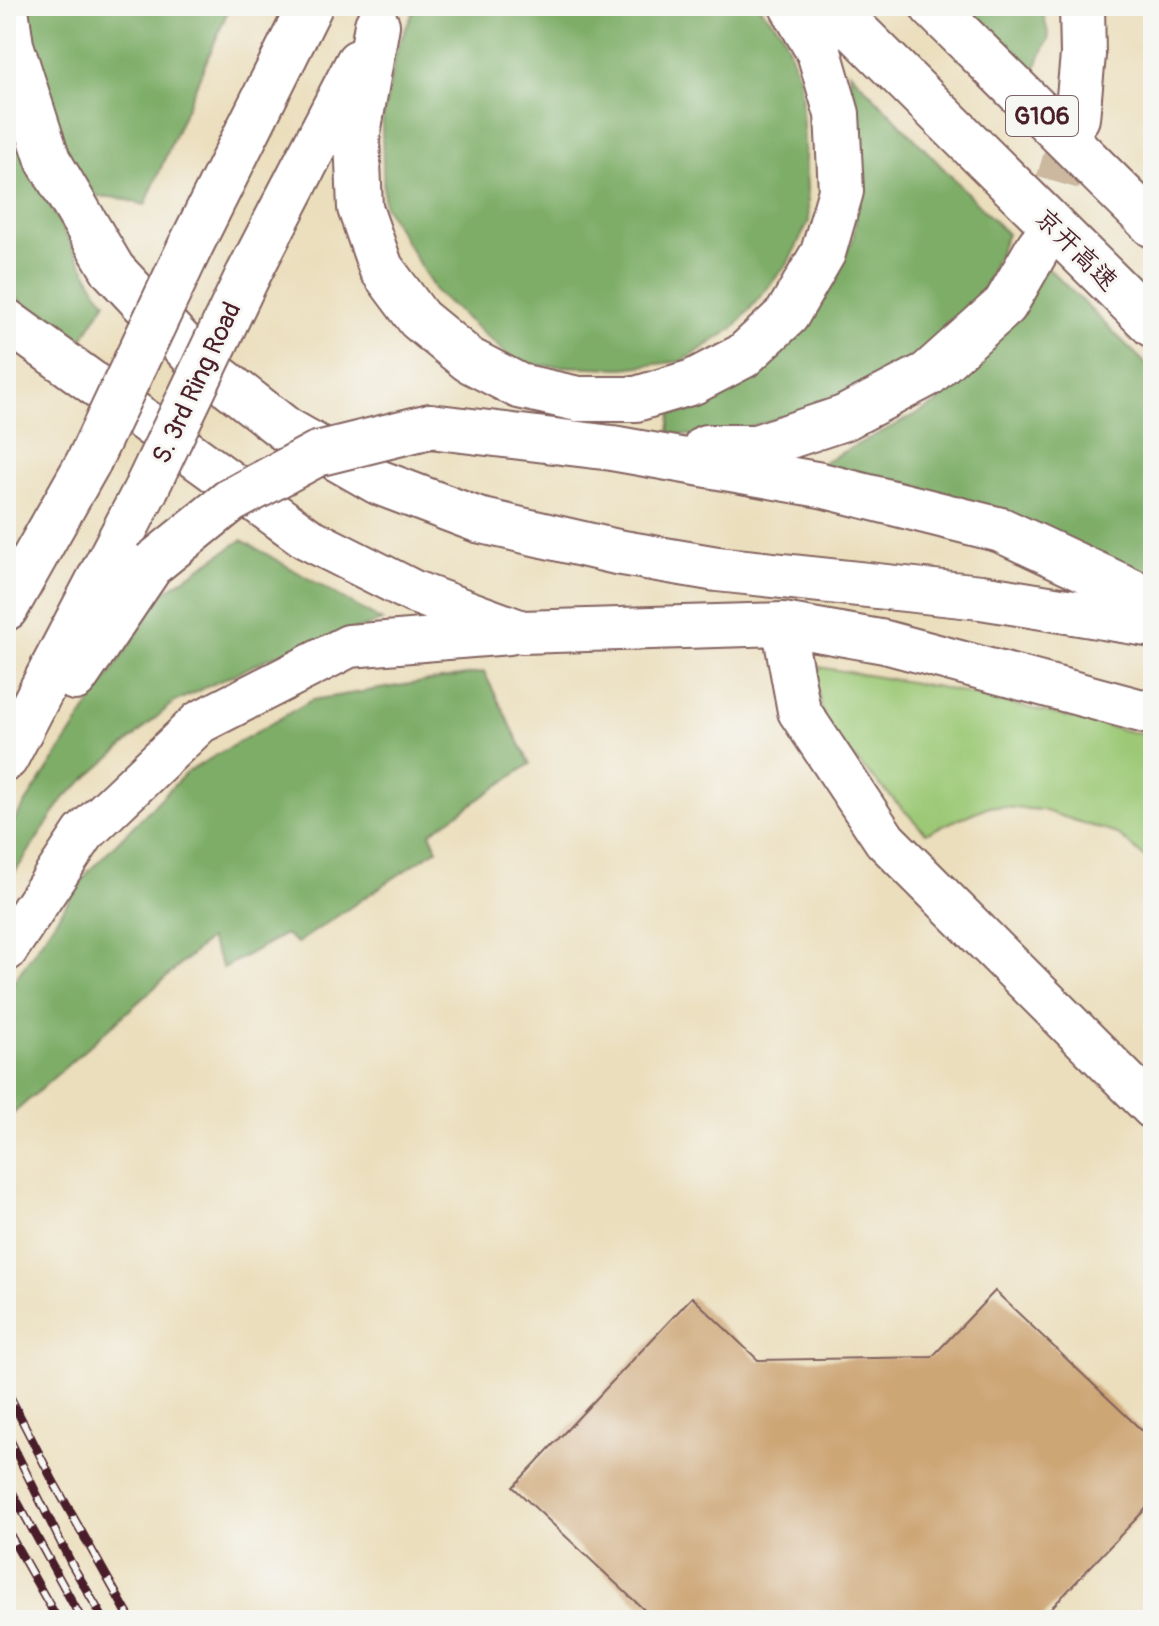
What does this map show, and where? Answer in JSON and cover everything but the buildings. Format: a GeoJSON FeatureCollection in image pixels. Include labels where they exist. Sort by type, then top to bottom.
{"type":"FeatureCollection","features":[{"type":"Feature","properties":{"kind":"highway"},"geometry":{"type":"LineString","coordinates":[[6,608],[89,461],[189,249],[310,6]]}},
{"type":"Feature","properties":{"kind":"highway"},"geometry":{"type":"LineString","coordinates":[[381,15],[357,139],[360,208],[381,268],[419,319],[481,367],[519,386],[578,399],[636,399],[693,382],[743,356],[787,315],[823,253],[841,191],[837,114],[819,52],[792,6]]}},
{"type":"Feature","properties":{"kind":"highway","name":"京开高速"},"geometry":{"type":"LineString","coordinates":[[831,6],[1153,325]]}},
{"type":"Feature","properties":{"kind":"highway","name":"G106"},"geometry":{"type":"LineString","coordinates":[[932,6],[1153,225]]}},
{"type":"Feature","properties":{"kind":"highway"},"geometry":{"type":"LineString","coordinates":[[1077,118],[1083,55],[1082,6]]}},
{"type":"Feature","properties":{"kind":"highway"},"geometry":{"type":"LineString","coordinates":[[6,9],[11,45],[48,160],[113,270],[198,361],[285,429],[378,482],[478,520],[617,552],[717,569],[981,597],[1153,625]]}},
{"type":"Feature","properties":{"kind":"highway","name":"S. 3rd Ring Road"},"geometry":{"type":"LineString","coordinates":[[6,758],[146,489],[247,277],[381,15]]}},
{"type":"Feature","properties":{"kind":"highway"},"geometry":{"type":"LineString","coordinates":[[612,448],[756,447],[844,418],[928,374],[1005,305],[1039,246]]}},
{"type":"Feature","properties":{"kind":"highway"},"geometry":{"type":"LineString","coordinates":[[6,779],[152,564],[230,501],[317,454],[430,426],[612,448],[821,485],[1001,530],[1153,601]]}},
{"type":"Feature","properties":{"kind":"street"},"geometry":{"type":"LineString","coordinates":[[6,320],[307,538],[414,592],[522,632]]}},
{"type":"Feature","properties":{"kind":"street"},"geometry":{"type":"LineString","coordinates":[[783,624],[799,711],[885,840],[1153,1108]]}},
{"type":"Feature","properties":{"kind":"street"},"geometry":{"type":"LineString","coordinates":[[6,950],[84,833],[200,722],[349,646],[522,632],[783,624],[885,642],[1153,714]]}},
{"type":"Feature","properties":{"kind":"green space"},"geometry":{"type":"Polygon","coordinates":[[[20,6],[230,6],[145,205],[120,198],[84,195],[24,55],[20,6]]]}},
{"type":"Feature","properties":{"kind":"green space"},"geometry":{"type":"Polygon","coordinates":[[[416,6],[758,6],[782,31],[800,79],[809,221],[788,263],[735,327],[683,361],[623,368],[519,365],[436,292],[384,205],[382,124],[397,48],[416,6]]]}},
{"type":"Feature","properties":{"kind":"green space"},"geometry":{"type":"Polygon","coordinates":[[[958,6],[1041,6],[1049,37],[1031,79],[958,6]]]}},
{"type":"Feature","properties":{"kind":"green space"},"geometry":{"type":"Polygon","coordinates":[[[849,71],[1007,234],[981,296],[944,342],[878,393],[707,438],[669,432],[671,415],[745,383],[786,347],[853,240],[863,162],[849,71]]]}},
{"type":"Feature","properties":{"kind":"green space"},"geometry":{"type":"Polygon","coordinates":[[[6,102],[27,165],[97,291],[106,301],[78,346],[7,290],[6,102]]]}},
{"type":"Feature","properties":{"kind":"green space"},"geometry":{"type":"Polygon","coordinates":[[[1043,263],[1153,371],[1153,579],[808,470],[936,404],[1013,322],[1043,263]]]}},
{"type":"Feature","properties":{"kind":"green space"},"geometry":{"type":"Polygon","coordinates":[[[242,540],[382,621],[276,655],[174,702],[64,798],[6,886],[6,833],[164,592],[242,540]]]}},
{"type":"Feature","properties":{"kind":"green space"},"geometry":{"type":"Polygon","coordinates":[[[812,666],[939,687],[1153,737],[1153,864],[1117,834],[1042,810],[989,806],[926,833],[826,729],[812,666]]]}},
{"type":"Feature","properties":{"kind":"green space"},"geometry":{"type":"Polygon","coordinates":[[[484,672],[530,764],[430,833],[437,849],[297,943],[285,934],[223,968],[209,939],[6,1120],[6,993],[89,871],[187,772],[312,700],[484,672]]]}},
{"type":"Feature","properties":{"kind":"tunnel"},"geometry":{"type":"LineString","coordinates":[[1039,246],[1077,118]]}},
{"type":"Feature","properties":{"kind":"railway"},"geometry":{"type":"LineString","coordinates":[[6,1389],[53,1481],[131,1620]]}},
{"type":"Feature","properties":{"kind":"railway"},"geometry":{"type":"LineString","coordinates":[[6,1432],[71,1563],[104,1620]]}},
{"type":"Feature","properties":{"kind":"railway"},"geometry":{"type":"LineString","coordinates":[[6,1481],[82,1620]]}},
{"type":"Feature","properties":{"kind":"railway"},"geometry":{"type":"LineString","coordinates":[[6,1528],[58,1620]]}}]}
